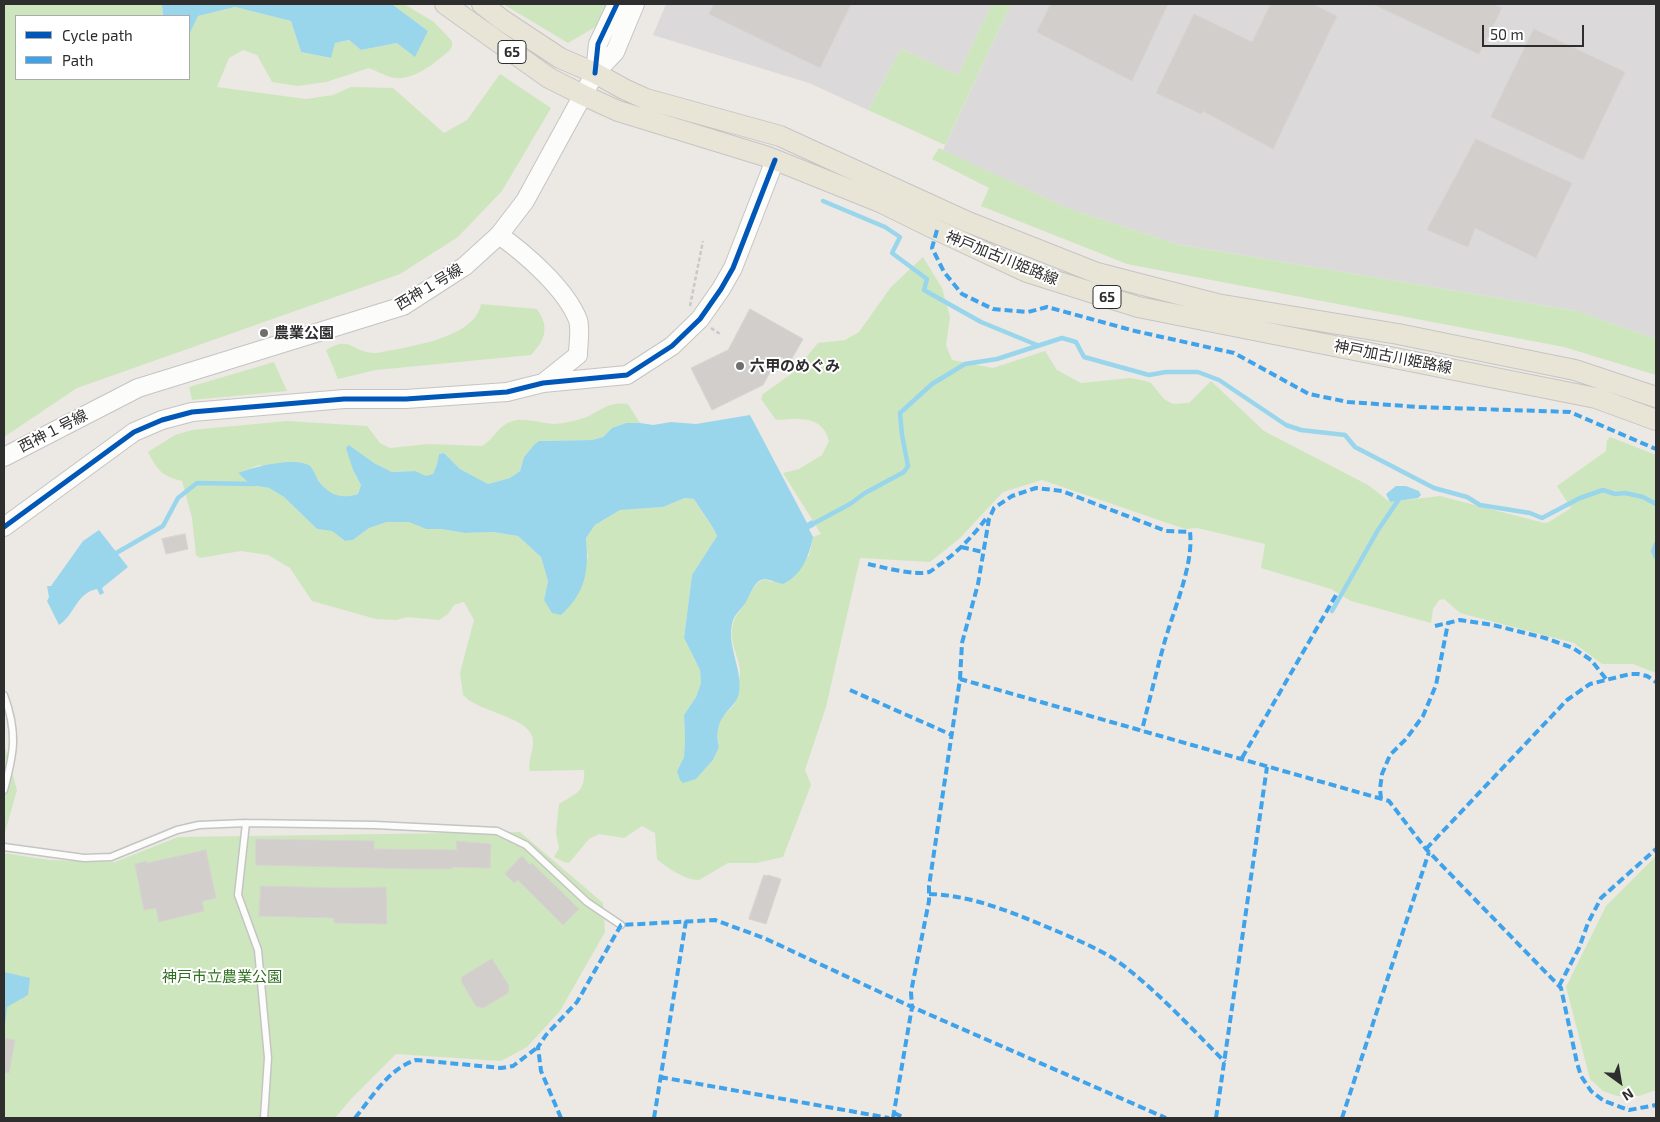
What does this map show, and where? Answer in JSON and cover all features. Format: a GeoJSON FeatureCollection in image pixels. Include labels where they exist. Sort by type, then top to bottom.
{"type":"FeatureCollection","features":[{"type":"Feature","properties":{"kind":"main road","name":"神戸加古川姫路線"},"geometry":{"type":"LineString","coordinates":[[445,4],[549,78],[583,95],[618,111],[776,160],[880,202],[1027,272],[1138,307],[1596,398],[1656,420]]}},
{"type":"Feature","properties":{"kind":"main road","name":"神戸加古川姫路線"},"geometry":{"type":"LineString","coordinates":[[482,4],[501,19],[560,58],[595,73],[646,99],[780,136],[968,222],[1097,273],[1217,304],[1398,334],[1576,370],[1656,397]]}},
{"type":"Feature","properties":{"kind":"street"},"geometry":{"type":"LineString","coordinates":[[595,73],[598,44],[617,4]]}},
{"type":"Feature","properties":{"kind":"street"},"geometry":{"type":"LineString","coordinates":[[595,73],[615,52],[635,4]]}},
{"type":"Feature","properties":{"kind":"street","name":"西神１号線"},"geometry":{"type":"LineString","coordinates":[[4,458],[138,388],[404,306],[465,266],[499,235],[525,201],[595,73]]}},
{"type":"Feature","properties":{"kind":"street"},"geometry":{"type":"LineString","coordinates":[[4,526],[134,432],[162,420],[192,412],[334,400],[406,399],[507,392],[543,383],[627,375],[672,346],[700,319],[721,289],[732,268],[776,160]]}},
{"type":"Feature","properties":{"kind":"street"},"geometry":{"type":"LineString","coordinates":[[499,235],[523,253],[563,294],[579,321],[578,355],[586,369],[596,378]]}},
{"type":"Feature","properties":{"kind":"street"},"geometry":{"type":"LineString","coordinates":[[543,383],[578,355]]}},
{"type":"Feature","properties":{"kind":"lane"},"geometry":{"type":"LineString","coordinates":[[4,695],[14,732],[12,760],[4,790]]}},
{"type":"Feature","properties":{"kind":"lane"},"geometry":{"type":"LineString","coordinates":[[246,823],[238,895],[258,950],[268,1058],[264,1118]]}},
{"type":"Feature","properties":{"kind":"lane"},"geometry":{"type":"LineString","coordinates":[[4,847],[84,858],[111,856],[177,830],[199,825],[246,823],[497,831],[526,845],[587,902],[621,925]]}},
{"type":"Feature","properties":{"kind":"shaded area"},"geometry":{"type":"Polygon","coordinates":[[[666,4],[992,4],[958,75],[901,49],[868,110],[809,83],[653,35],[666,4]]]}},
{"type":"Feature","properties":{"kind":"shaded area"},"geometry":{"type":"Polygon","coordinates":[[[1011,4],[1656,4],[1656,339],[1577,311],[1176,244],[1067,208],[943,150],[1011,4]]]}},
{"type":"Feature","properties":{"kind":"green space"},"geometry":{"type":"Polygon","coordinates":[[[4,4],[162,4],[163,15],[15,15],[15,80],[190,80],[190,33],[198,16],[235,7],[291,21],[301,52],[330,58],[335,43],[349,40],[361,50],[397,43],[428,31],[392,4],[404,4],[434,22],[452,41],[450,50],[432,65],[418,73],[403,78],[395,78],[369,68],[326,82],[298,86],[272,82],[257,55],[243,50],[229,58],[217,87],[306,99],[333,95],[351,87],[393,88],[444,133],[467,120],[500,74],[551,108],[502,191],[458,237],[400,274],[77,388],[4,437],[4,4]]]}},
{"type":"Feature","properties":{"kind":"green space"},"geometry":{"type":"Polygon","coordinates":[[[503,4],[607,4],[597,26],[568,43],[503,4]]]}},
{"type":"Feature","properties":{"kind":"green space"},"geometry":{"type":"Polygon","coordinates":[[[992,4],[1011,4],[945,145],[868,110],[901,49],[958,75],[992,4]]]}},
{"type":"Feature","properties":{"kind":"green space"},"geometry":{"type":"Polygon","coordinates":[[[939,148],[1067,208],[1176,244],[1577,311],[1656,339],[1656,375],[1564,347],[1127,264],[981,206],[989,188],[932,159],[939,148]]]}},
{"type":"Feature","properties":{"kind":"green space"},"geometry":{"type":"Polygon","coordinates":[[[923,257],[942,288],[950,317],[946,345],[952,360],[993,368],[1045,351],[1057,370],[1081,383],[1130,378],[1146,381],[1151,383],[1164,399],[1173,404],[1189,403],[1211,381],[1264,431],[1368,485],[1390,502],[1440,496],[1544,523],[1549,522],[1571,508],[1557,486],[1606,451],[1607,440],[1610,437],[1656,455],[1656,673],[1633,664],[1602,664],[1574,643],[1460,613],[1444,599],[1439,600],[1433,609],[1431,623],[1351,601],[1331,589],[1261,568],[1265,544],[1197,528],[1185,529],[1042,480],[1003,492],[960,538],[930,562],[860,558],[826,707],[805,770],[811,785],[783,857],[756,863],[728,863],[699,880],[688,878],[676,873],[657,859],[655,833],[642,826],[624,838],[599,834],[589,839],[569,863],[554,857],[559,848],[556,832],[559,804],[574,795],[581,788],[584,770],[530,771],[529,763],[533,744],[531,733],[517,722],[479,706],[463,695],[460,673],[474,620],[464,602],[454,605],[448,614],[439,620],[407,617],[397,620],[376,619],[312,601],[290,568],[268,555],[241,551],[200,558],[196,555],[192,518],[182,481],[170,477],[161,471],[148,452],[175,435],[192,430],[287,421],[367,426],[380,443],[390,448],[429,444],[481,446],[505,424],[516,420],[559,424],[589,416],[612,405],[628,404],[640,423],[626,423],[612,428],[603,437],[592,440],[539,441],[524,457],[520,471],[510,478],[488,484],[460,469],[444,453],[439,454],[433,474],[426,477],[415,471],[392,472],[374,463],[349,445],[353,470],[361,485],[358,494],[348,497],[339,497],[326,491],[318,479],[259,465],[238,473],[251,485],[269,488],[284,497],[317,529],[332,531],[345,541],[353,540],[369,528],[387,522],[410,522],[426,529],[441,529],[465,533],[493,532],[518,536],[541,557],[548,581],[544,600],[588,558],[586,538],[595,525],[620,510],[663,507],[685,498],[694,499],[717,536],[692,575],[684,638],[700,670],[701,683],[696,697],[684,715],[684,757],[677,771],[696,779],[713,760],[719,747],[717,735],[720,722],[735,703],[740,673],[732,638],[735,617],[756,585],[765,579],[772,582],[809,556],[813,537],[821,534],[783,473],[799,469],[822,455],[829,441],[826,432],[815,422],[808,420],[776,420],[761,399],[763,394],[794,372],[818,343],[845,340],[859,332],[891,287],[923,257]]]}},
{"type":"Feature","properties":{"kind":"green space"},"geometry":{"type":"Polygon","coordinates":[[[481,304],[537,309],[545,328],[540,344],[531,355],[376,370],[338,379],[326,350],[341,344],[347,344],[362,351],[377,353],[438,339],[466,326],[476,316],[481,304]]]}},
{"type":"Feature","properties":{"kind":"green space"},"geometry":{"type":"Polygon","coordinates":[[[274,362],[287,391],[192,400],[189,387],[274,362]]]}},
{"type":"Feature","properties":{"kind":"green space"},"geometry":{"type":"Polygon","coordinates":[[[4,744],[17,790],[4,836],[4,744]]]}},
{"type":"Feature","properties":{"kind":"green space","name":"神戸市立農業公園"},"geometry":{"type":"Polygon","coordinates":[[[520,832],[603,903],[605,932],[560,1011],[527,1047],[501,1061],[396,1054],[351,1099],[335,1118],[4,1118],[4,853],[49,860],[115,862],[178,837],[520,832]]]}},
{"type":"Feature","properties":{"kind":"green space"},"geometry":{"type":"Polygon","coordinates":[[[1656,856],[1656,1090],[1639,1096],[1617,1096],[1603,1091],[1590,1079],[1566,987],[1606,906],[1656,856]]]}},
{"type":"Feature","properties":{"kind":"water"},"geometry":{"type":"Polygon","coordinates":[[[162,4],[392,4],[428,31],[415,57],[397,43],[361,50],[349,40],[335,43],[331,58],[301,52],[291,21],[235,7],[198,16],[190,33],[190,15],[163,15],[162,4]]]}},
{"type":"Feature","properties":{"kind":"water"},"geometry":{"type":"Polygon","coordinates":[[[750,415],[807,523],[812,520],[815,526],[809,529],[813,537],[807,558],[795,576],[783,584],[765,579],[758,582],[734,617],[731,633],[739,675],[739,693],[735,702],[720,722],[717,735],[719,747],[713,760],[696,779],[683,783],[677,771],[684,757],[684,715],[696,697],[701,683],[700,670],[684,638],[692,575],[717,536],[694,499],[685,498],[663,507],[620,510],[595,525],[586,538],[587,561],[581,589],[576,598],[561,615],[552,613],[544,600],[548,581],[541,557],[518,536],[493,532],[465,533],[441,529],[426,529],[409,522],[387,522],[369,528],[353,540],[345,541],[332,531],[317,529],[284,497],[269,488],[251,485],[238,473],[285,462],[304,463],[310,466],[318,480],[330,492],[340,496],[352,496],[358,494],[361,485],[353,470],[346,448],[349,445],[374,463],[392,472],[415,471],[426,476],[433,474],[439,454],[444,453],[460,469],[488,484],[510,478],[520,471],[524,457],[539,441],[592,440],[603,437],[612,428],[626,423],[653,425],[671,422],[696,424],[750,415]]]}},
{"type":"Feature","properties":{"kind":"water"},"geometry":{"type":"Polygon","coordinates":[[[1396,486],[1406,486],[1419,491],[1421,495],[1418,498],[1390,502],[1386,494],[1396,486]]]}},
{"type":"Feature","properties":{"kind":"water"},"geometry":{"type":"Polygon","coordinates":[[[99,530],[128,567],[102,588],[104,593],[100,595],[97,589],[84,595],[69,616],[59,625],[47,601],[49,597],[47,586],[51,586],[83,541],[99,530]]]}},
{"type":"Feature","properties":{"kind":"water"},"geometry":{"type":"Polygon","coordinates":[[[4,972],[30,978],[28,995],[7,1007],[5,1026],[4,972]]]}},
{"type":"Feature","properties":{"kind":"building"},"geometry":{"type":"Polygon","coordinates":[[[714,4],[851,4],[820,68],[709,14],[714,4]]]}},
{"type":"Feature","properties":{"kind":"building"},"geometry":{"type":"Polygon","coordinates":[[[1051,4],[1168,4],[1132,81],[1037,32],[1051,4]]]}},
{"type":"Feature","properties":{"kind":"building"},"geometry":{"type":"Polygon","coordinates":[[[1271,4],[1312,4],[1337,16],[1273,149],[1203,111],[1201,114],[1156,93],[1194,14],[1252,42],[1271,4]]]}},
{"type":"Feature","properties":{"kind":"building"},"geometry":{"type":"Polygon","coordinates":[[[1373,4],[1493,4],[1502,8],[1479,54],[1373,4]]]}},
{"type":"Feature","properties":{"kind":"building"},"geometry":{"type":"Polygon","coordinates":[[[1534,29],[1625,72],[1583,160],[1491,117],[1534,29]]]}},
{"type":"Feature","properties":{"kind":"building"},"geometry":{"type":"Polygon","coordinates":[[[1476,139],[1572,183],[1536,258],[1475,228],[1468,247],[1427,230],[1476,139]]]}},
{"type":"Feature","properties":{"kind":"building"},"geometry":{"type":"Polygon","coordinates":[[[750,309],[803,339],[790,362],[779,356],[763,385],[712,410],[691,368],[728,350],[750,309]]]}},
{"type":"Feature","properties":{"kind":"building"},"geometry":{"type":"Polygon","coordinates":[[[185,534],[188,549],[166,554],[162,539],[185,534]]]}},
{"type":"Feature","properties":{"kind":"building"},"geometry":{"type":"Polygon","coordinates":[[[256,839],[374,841],[374,849],[457,850],[456,841],[491,844],[490,868],[452,867],[452,869],[423,869],[256,865],[256,839]]]}},
{"type":"Feature","properties":{"kind":"building"},"geometry":{"type":"Polygon","coordinates":[[[206,850],[216,898],[202,901],[204,911],[159,922],[156,908],[144,910],[135,864],[206,850]]]}},
{"type":"Feature","properties":{"kind":"building"},"geometry":{"type":"Polygon","coordinates":[[[522,856],[530,865],[532,863],[579,909],[563,925],[518,880],[514,883],[505,874],[522,856]]]}},
{"type":"Feature","properties":{"kind":"building"},"geometry":{"type":"Polygon","coordinates":[[[764,875],[781,879],[766,924],[749,919],[764,875]]]}},
{"type":"Feature","properties":{"kind":"building"},"geometry":{"type":"Polygon","coordinates":[[[261,886],[386,887],[387,924],[334,923],[334,918],[259,916],[261,886]]]}},
{"type":"Feature","properties":{"kind":"building"},"geometry":{"type":"Polygon","coordinates":[[[492,959],[509,986],[508,993],[483,1008],[476,1006],[461,981],[462,977],[492,959]]]}},
{"type":"Feature","properties":{"kind":"building"},"geometry":{"type":"Polygon","coordinates":[[[4,1038],[15,1040],[9,1073],[4,1073],[4,1038]]]}},
{"type":"Feature","properties":{"kind":"waterway"},"geometry":{"type":"LineString","coordinates":[[823,201],[885,227],[900,237],[892,253],[927,279],[924,290],[981,322],[1037,345]]}},
{"type":"Feature","properties":{"kind":"waterway"},"geometry":{"type":"LineString","coordinates":[[809,526],[904,472],[908,466],[900,413],[932,384],[965,364],[997,359],[1062,338],[1076,342],[1084,357],[1149,375],[1166,372],[1198,372],[1219,380],[1286,425],[1301,430],[1345,435],[1355,447],[1434,488],[1467,497],[1480,505],[1530,513],[1542,518],[1580,498],[1603,490],[1615,494],[1625,493],[1643,497],[1656,504]]}},
{"type":"Feature","properties":{"kind":"waterway"},"geometry":{"type":"LineString","coordinates":[[111,556],[163,526],[178,498],[197,483],[254,484]]}},
{"type":"Feature","properties":{"kind":"waterway"},"geometry":{"type":"LineString","coordinates":[[1332,611],[1378,530],[1401,496]]}},
{"type":"Feature","properties":{"kind":"waterway"},"geometry":{"type":"LineString","coordinates":[[1656,544],[1653,551],[1656,557]]}},
{"type":"Feature","properties":{"kind":"marked path"},"geometry":{"type":"LineString","coordinates":[[937,230],[932,248],[944,272],[962,294],[993,309],[1028,312],[1047,307],[1135,331],[1234,353],[1309,394],[1348,402],[1419,407],[1570,412],[1656,449]]}},
{"type":"Feature","properties":{"kind":"marked path"},"geometry":{"type":"LineString","coordinates":[[960,679],[962,643],[978,584],[989,519],[994,508],[1012,496],[1036,488],[1062,491],[1166,531],[1190,532],[1189,559],[1186,573],[1164,644],[1142,730]]}},
{"type":"Feature","properties":{"kind":"marked path"},"geometry":{"type":"LineString","coordinates":[[868,564],[907,572],[929,572],[959,549],[988,516]]}},
{"type":"Feature","properties":{"kind":"marked path"},"geometry":{"type":"LineString","coordinates":[[961,547],[983,552]]}},
{"type":"Feature","properties":{"kind":"marked path"},"geometry":{"type":"LineString","coordinates":[[1242,758],[1336,595]]}},
{"type":"Feature","properties":{"kind":"marked path"},"geometry":{"type":"LineString","coordinates":[[1435,626],[1460,620],[1493,625],[1545,638],[1573,648],[1591,660],[1606,679]]}},
{"type":"Feature","properties":{"kind":"marked path"},"geometry":{"type":"LineString","coordinates":[[1381,799],[1382,774],[1390,755],[1406,739],[1423,716],[1436,685],[1448,623]]}},
{"type":"Feature","properties":{"kind":"marked path"},"geometry":{"type":"LineString","coordinates":[[1426,849],[1567,700],[1590,684],[1630,674],[1647,676],[1656,682]]}},
{"type":"Feature","properties":{"kind":"marked path"},"geometry":{"type":"LineString","coordinates":[[893,1118],[912,1007],[911,992],[929,901],[929,886],[960,679],[1389,801],[1426,849],[1561,988],[1577,1063],[1581,1076],[1591,1091],[1604,1101],[1629,1110],[1656,1105]]}},
{"type":"Feature","properties":{"kind":"marked path"},"geometry":{"type":"LineString","coordinates":[[850,690],[952,735]]}},
{"type":"Feature","properties":{"kind":"marked path"},"geometry":{"type":"LineString","coordinates":[[1216,1118],[1267,767]]}},
{"type":"Feature","properties":{"kind":"marked path"},"geometry":{"type":"LineString","coordinates":[[1559,986],[1579,948],[1588,923],[1601,898],[1656,849]]}},
{"type":"Feature","properties":{"kind":"marked path"},"geometry":{"type":"LineString","coordinates":[[1342,1118],[1429,852]]}},
{"type":"Feature","properties":{"kind":"marked path"},"geometry":{"type":"LineString","coordinates":[[929,894],[963,898],[996,907],[1105,953],[1142,980],[1225,1062]]}},
{"type":"Feature","properties":{"kind":"marked path"},"geometry":{"type":"LineString","coordinates":[[561,1118],[541,1071],[538,1047],[546,1035],[577,1002],[621,925],[715,920],[764,938],[912,1007],[1166,1118]]}},
{"type":"Feature","properties":{"kind":"marked path"},"geometry":{"type":"LineString","coordinates":[[654,1118],[686,921]]}},
{"type":"Feature","properties":{"kind":"marked path"},"geometry":{"type":"LineString","coordinates":[[355,1118],[389,1077],[406,1064],[416,1060],[501,1068],[513,1066],[538,1047]]}},
{"type":"Feature","properties":{"kind":"marked path"},"geometry":{"type":"LineString","coordinates":[[660,1077],[889,1118]]}},
{"type":"Feature","properties":{"kind":"marked path"},"geometry":{"type":"LineString","coordinates":[[894,1113],[905,1118]]}},
{"type":"Feature","properties":{"kind":"cycle path"},"geometry":{"type":"LineString","coordinates":[[595,73],[598,44],[617,4]]}},
{"type":"Feature","properties":{"kind":"cycle path"},"geometry":{"type":"LineString","coordinates":[[4,527],[134,432],[162,420],[192,412],[344,399],[406,399],[507,392],[543,383],[627,375],[672,346],[700,319],[721,289],[733,268],[775,160]]}},
{"type":"Feature","properties":{"kind":"place","name":"農業公園"},"geometry":{"type":"Point","coordinates":[264,333]}},
{"type":"Feature","properties":{"kind":"place","name":"六甲のめぐみ"},"geometry":{"type":"Point","coordinates":[740,366]}}]}
